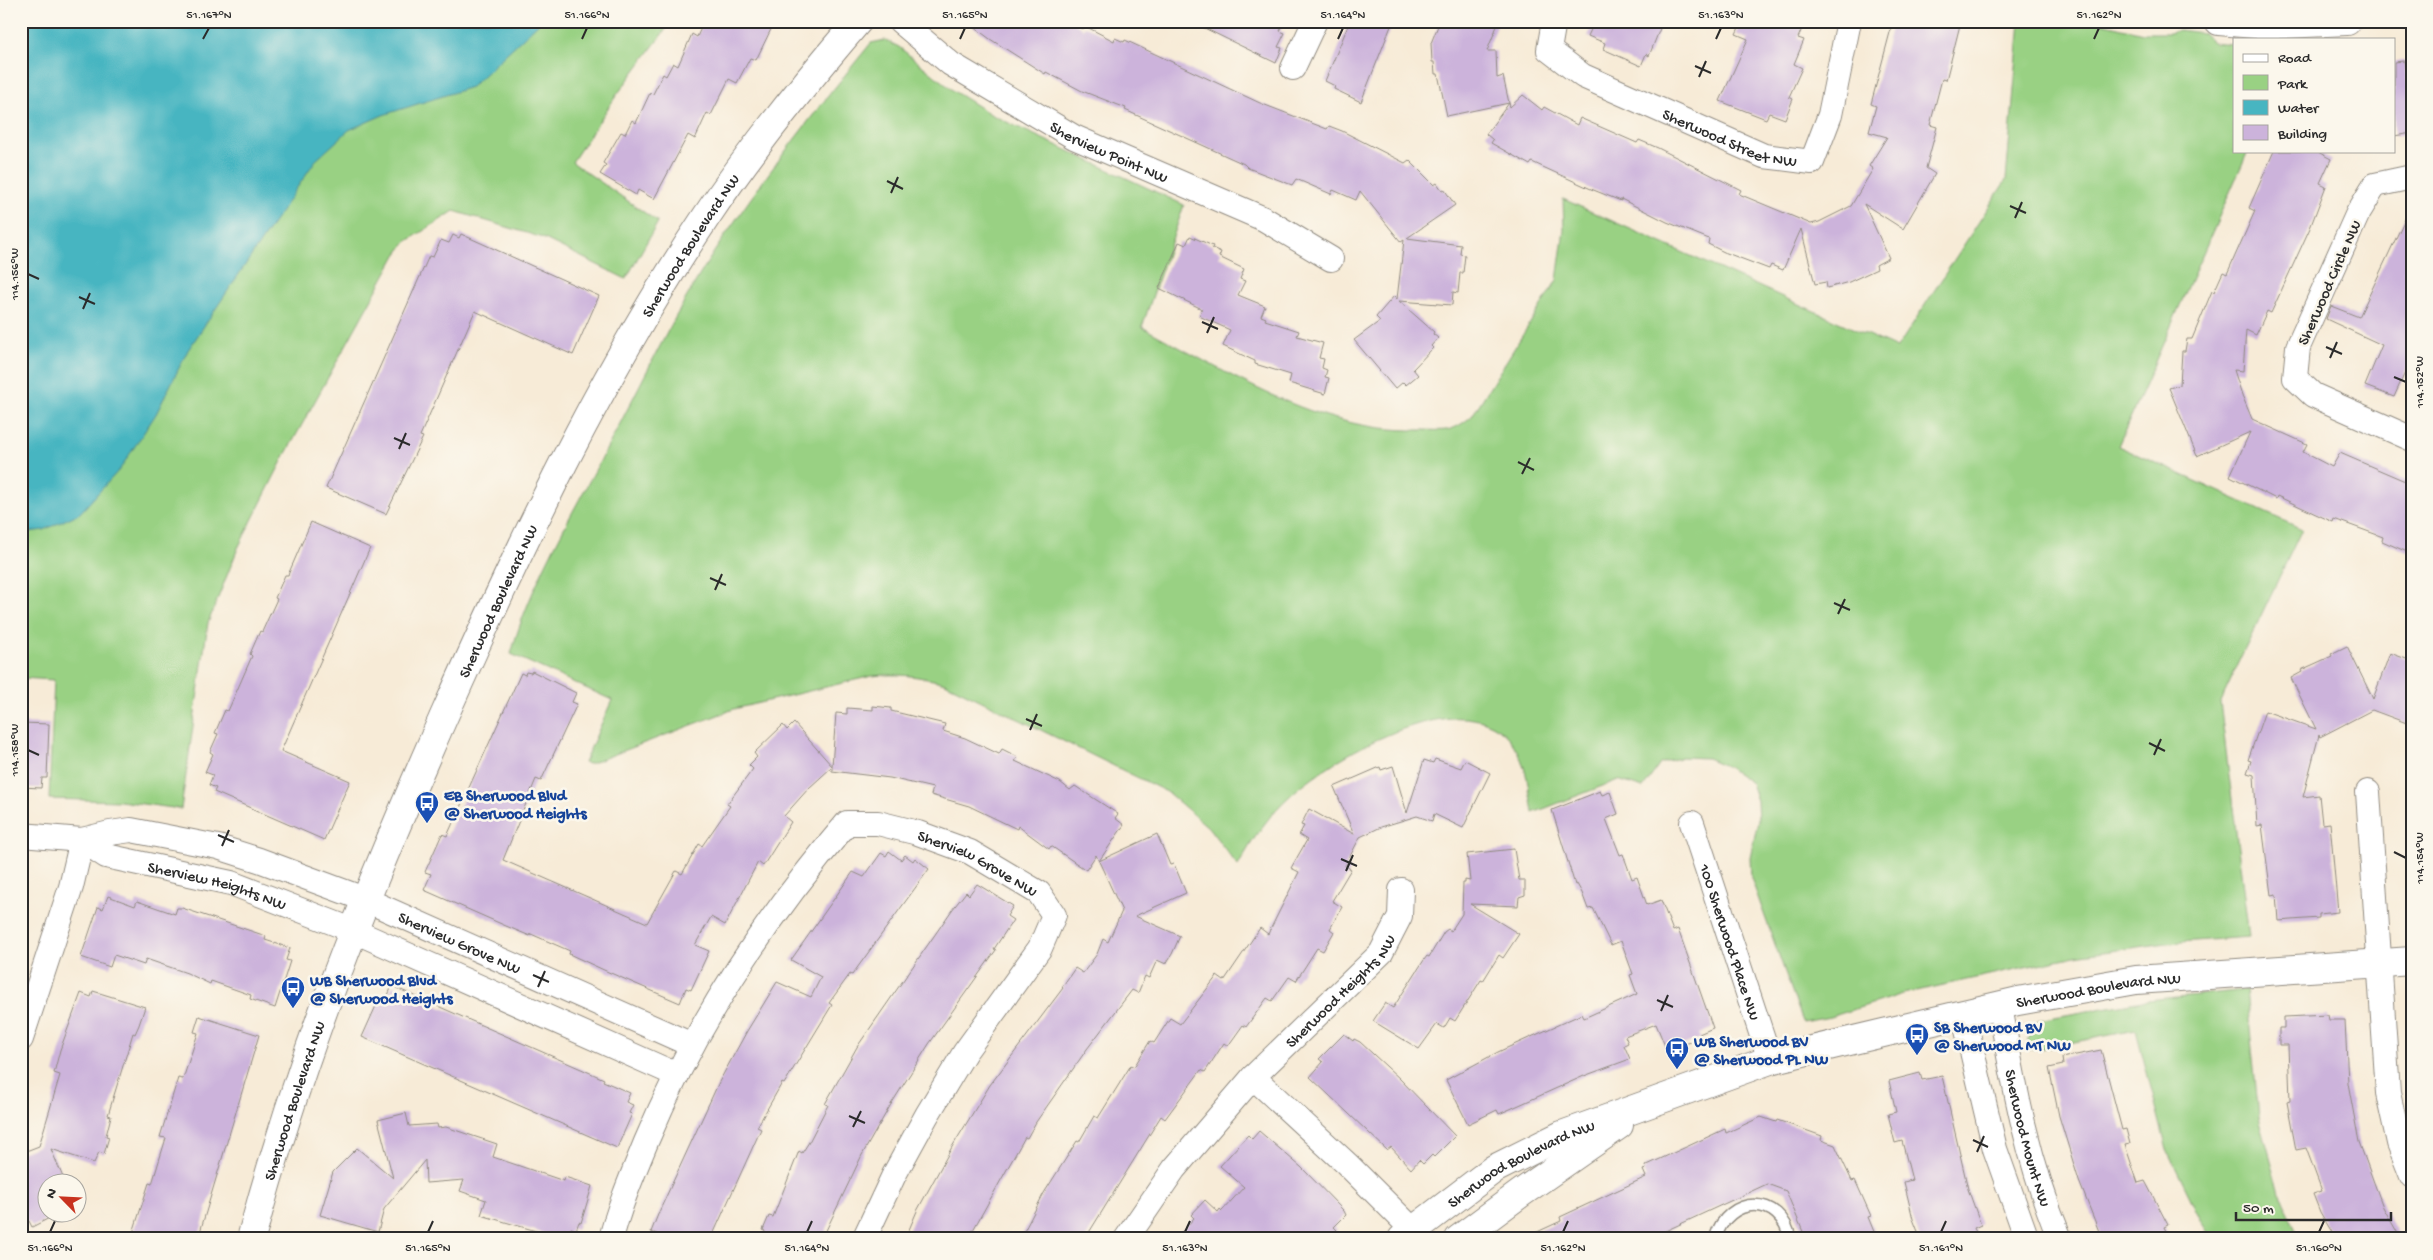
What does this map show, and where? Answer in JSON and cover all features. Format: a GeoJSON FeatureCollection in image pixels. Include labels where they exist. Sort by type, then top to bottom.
{"type":"FeatureCollection","features":[{"type":"Feature","properties":{"kind":"street","name":"Sherwood Boulevard NW"},"geometry":{"type":"LineString","coordinates":[[251,1239],[305,1059],[364,900],[490,616],[572,449],[636,329],[679,259],[743,164],[808,80],[858,21]]}},
{"type":"Feature","properties":{"kind":"street","name":"Sherview Point NW"},"geometry":{"type":"LineString","coordinates":[[900,21],[951,64],[1066,132],[1264,220],[1330,259]]}},
{"type":"Feature","properties":{"kind":"street"},"geometry":{"type":"LineString","coordinates":[[1293,68],[1315,21]]}},
{"type":"Feature","properties":{"kind":"street","name":"Sherwood Street NW"},"geometry":{"type":"LineString","coordinates":[[1554,21],[1549,50],[1583,76],[1764,156],[1812,162],[1830,115],[1849,21]]}},
{"type":"Feature","properties":{"kind":"street"},"geometry":{"type":"LineString","coordinates":[[2219,21],[2267,25],[2347,21]]}},
{"type":"Feature","properties":{"kind":"street","name":"Sherwood Circle NW"},"geometry":{"type":"LineString","coordinates":[[2412,177],[2375,185],[2358,213],[2298,347],[2295,378],[2313,396],[2412,439]]}},
{"type":"Feature","properties":{"kind":"street"},"geometry":{"type":"LineString","coordinates":[[2368,792],[2388,1093],[2399,1144],[2412,1176]]}},
{"type":"Feature","properties":{"kind":"street","name":"Sherview Grove NW"},"geometry":{"type":"LineString","coordinates":[[611,1239],[633,1175],[677,1075],[692,1045],[751,947],[784,901],[847,823],[878,822],[918,833],[970,852],[1039,893],[1054,915],[1040,948],[965,1052],[926,1115],[894,1174],[864,1239]]}},
{"type":"Feature","properties":{"kind":"street","name":"100 Sherwood Place NW"},"geometry":{"type":"LineString","coordinates":[[1692,823],[1770,1060]]}},
{"type":"Feature","properties":{"kind":"street","name":"Sherview Heights NW"},"geometry":{"type":"LineString","coordinates":[[21,834],[82,840],[110,832],[131,830],[175,837],[258,860],[364,900]]}},
{"type":"Feature","properties":{"kind":"street","name":"Sherview Heights NW"},"geometry":{"type":"LineString","coordinates":[[82,840],[106,856],[232,883],[352,930]]}},
{"type":"Feature","properties":{"kind":"street"},"geometry":{"type":"LineString","coordinates":[[21,1039],[71,887],[82,840]]}},
{"type":"Feature","properties":{"kind":"street","name":"Sherwood Heights NW"},"geometry":{"type":"LineString","coordinates":[[1126,1239],[1174,1169],[1253,1076],[1381,953],[1400,916],[1401,890]]}},
{"type":"Feature","properties":{"kind":"street","name":"Sherview Grove NW"},"geometry":{"type":"LineString","coordinates":[[364,900],[692,1045]]}},
{"type":"Feature","properties":{"kind":"street","name":"Sherview Grove NW"},"geometry":{"type":"LineString","coordinates":[[352,930],[677,1075]]}},
{"type":"Feature","properties":{"kind":"street","name":"Sherwood Boulevard NW"},"geometry":{"type":"LineString","coordinates":[[1411,1236],[1494,1169],[1562,1135],[1770,1060],[1963,1013],[2136,980],[2412,961]]}},
{"type":"Feature","properties":{"kind":"street","name":"Sherwood Mount NW"},"geometry":{"type":"LineString","coordinates":[[2000,1006],[2024,1133],[2040,1187],[2060,1239]]}},
{"type":"Feature","properties":{"kind":"street","name":"Sherwood Mount NW"},"geometry":{"type":"LineString","coordinates":[[1963,1013],[1995,1149],[2006,1185],[2027,1239]]}},
{"type":"Feature","properties":{"kind":"street"},"geometry":{"type":"LineString","coordinates":[[1253,1076],[1347,1164],[1411,1236]]}},
{"type":"Feature","properties":{"kind":"street","name":"Sherwood Boulevard NW"},"geometry":{"type":"LineString","coordinates":[[1459,1239],[1521,1193],[1649,1105]]}},
{"type":"Feature","properties":{"kind":"lane"},"geometry":{"type":"LineString","coordinates":[[1716,1239],[1719,1225],[1730,1212],[1746,1205],[1763,1206],[1778,1214],[1788,1228],[1790,1239]]}},
{"type":"Feature","properties":{"kind":"green space"},"geometry":{"type":"Polygon","coordinates":[[[21,21],[672,21],[616,96],[572,162],[658,222],[626,279],[543,238],[454,211],[406,242],[396,255],[284,457],[238,548],[208,623],[181,809],[120,801],[49,799],[54,680],[21,678],[21,21]]]}},
{"type":"Feature","properties":{"kind":"green space"},"geometry":{"type":"Polygon","coordinates":[[[2020,21],[2093,21],[2143,33],[2170,33],[2179,30],[2203,33],[2213,42],[2233,44],[2233,152],[2248,152],[2118,446],[2302,529],[2220,702],[2249,937],[2167,943],[2075,956],[1903,994],[1830,1017],[1803,1022],[1751,878],[1750,858],[1758,821],[1757,801],[1751,783],[1728,767],[1707,758],[1682,757],[1660,764],[1643,788],[1618,780],[1533,813],[1529,786],[1518,752],[1513,744],[1493,725],[1466,718],[1435,720],[1402,729],[1369,743],[1338,760],[1312,778],[1284,801],[1269,818],[1238,866],[1208,827],[1167,792],[945,683],[909,676],[872,676],[734,709],[589,764],[584,763],[612,700],[511,654],[529,602],[552,551],[671,325],[699,276],[770,171],[871,43],[885,40],[899,47],[955,92],[992,115],[1184,205],[1142,327],[1275,397],[1345,421],[1381,428],[1447,430],[1458,426],[1472,416],[1557,280],[1564,230],[1563,199],[1897,348],[2006,180],[2020,21]]]}},
{"type":"Feature","properties":{"kind":"green space"},"geometry":{"type":"Polygon","coordinates":[[[2246,990],[2259,1117],[2282,1200],[2300,1239],[2213,1239],[2201,1220],[2167,1150],[2136,1030],[2028,1051],[2028,1039],[2038,1020],[2148,1000],[2246,990]]]}},
{"type":"Feature","properties":{"kind":"water"},"geometry":{"type":"Polygon","coordinates":[[[21,21],[541,21],[471,87],[383,115],[349,130],[315,161],[188,350],[156,414],[120,469],[80,513],[44,530],[21,533],[21,21]]]}},
{"type":"Feature","properties":{"kind":"building"},"geometry":{"type":"Polygon","coordinates":[[[704,21],[775,21],[756,60],[750,58],[737,83],[729,79],[711,115],[707,113],[695,139],[688,135],[654,199],[638,190],[636,195],[600,174],[606,165],[603,163],[621,132],[625,134],[632,120],[636,123],[650,93],[653,94],[663,74],[666,76],[673,63],[678,66],[692,34],[697,37],[704,21]]]}},
{"type":"Feature","properties":{"kind":"building"},"geometry":{"type":"Polygon","coordinates":[[[966,21],[1070,21],[1083,29],[1085,26],[1114,41],[1115,38],[1124,42],[1125,40],[1260,103],[1327,129],[1329,126],[1342,131],[1405,163],[1409,160],[1434,185],[1437,183],[1442,190],[1444,189],[1455,205],[1407,238],[1461,245],[1460,254],[1465,255],[1463,273],[1460,273],[1458,293],[1453,292],[1452,305],[1399,301],[1434,332],[1433,334],[1438,338],[1431,346],[1433,348],[1413,369],[1418,375],[1406,385],[1403,382],[1395,389],[1354,340],[1380,321],[1376,317],[1394,296],[1397,299],[1404,240],[1401,242],[1360,191],[1356,200],[1333,190],[1331,194],[1296,179],[1292,185],[1248,168],[1244,164],[1125,110],[1126,108],[1082,91],[1046,72],[1045,74],[990,39],[966,21]]]}},
{"type":"Feature","properties":{"kind":"building"},"geometry":{"type":"Polygon","coordinates":[[[1190,21],[1285,21],[1280,31],[1285,33],[1278,47],[1282,48],[1276,63],[1190,21]]]}},
{"type":"Feature","properties":{"kind":"building"},"geometry":{"type":"Polygon","coordinates":[[[1350,21],[1393,21],[1361,102],[1334,89],[1335,86],[1325,81],[1350,21]]]}},
{"type":"Feature","properties":{"kind":"building"},"geometry":{"type":"Polygon","coordinates":[[[1440,21],[1499,21],[1487,51],[1496,51],[1497,78],[1503,76],[1509,103],[1447,116],[1438,74],[1435,74],[1434,62],[1432,62],[1431,43],[1440,21]]]}},
{"type":"Feature","properties":{"kind":"building"},"geometry":{"type":"Polygon","coordinates":[[[1595,21],[1663,21],[1649,56],[1646,54],[1641,66],[1603,49],[1605,43],[1588,36],[1595,21]]]}},
{"type":"Feature","properties":{"kind":"building"},"geometry":{"type":"Polygon","coordinates":[[[1742,21],[1805,21],[1798,38],[1804,40],[1794,64],[1802,68],[1789,97],[1793,99],[1785,119],[1769,113],[1766,119],[1720,101],[1748,39],[1736,34],[1742,21]]]}},
{"type":"Feature","properties":{"kind":"building"},"geometry":{"type":"Polygon","coordinates":[[[1893,21],[1961,21],[1946,80],[1942,79],[1930,125],[1937,127],[1926,168],[1935,174],[1903,229],[1864,204],[1889,258],[1876,265],[1877,269],[1849,282],[1827,288],[1826,282],[1815,284],[1801,229],[1783,270],[1771,265],[1769,269],[1724,252],[1708,244],[1709,239],[1667,222],[1621,199],[1621,201],[1591,189],[1532,162],[1530,165],[1491,143],[1493,140],[1486,134],[1509,103],[1510,107],[1523,95],[1542,110],[1544,107],[1577,125],[1580,118],[1637,143],[1639,140],[1741,190],[1739,194],[1811,224],[1819,222],[1851,206],[1873,169],[1869,166],[1887,137],[1869,132],[1876,106],[1871,104],[1893,21]]]}},
{"type":"Feature","properties":{"kind":"building"},"geometry":{"type":"Polygon","coordinates":[[[2404,61],[2412,113],[2412,133],[2396,136],[2396,62],[2404,61]]]}},
{"type":"Feature","properties":{"kind":"building"},"geometry":{"type":"Polygon","coordinates":[[[2274,152],[2318,152],[2331,159],[2320,183],[2326,186],[2310,228],[2271,313],[2267,311],[2256,335],[2246,330],[2243,371],[2234,370],[2252,419],[2307,444],[2303,452],[2332,467],[2340,453],[2412,484],[2412,554],[2382,541],[2383,537],[2334,519],[2333,522],[2277,496],[2276,499],[2230,476],[2250,432],[2197,456],[2169,388],[2180,385],[2182,351],[2185,351],[2187,339],[2192,339],[2212,291],[2214,292],[2223,272],[2227,274],[2255,211],[2249,208],[2274,152]]]}},
{"type":"Feature","properties":{"kind":"building"},"geometry":{"type":"Polygon","coordinates":[[[2412,204],[2412,357],[2394,397],[2365,386],[2382,345],[2326,319],[2331,306],[2359,317],[2412,204]]]}},
{"type":"Feature","properties":{"kind":"building"},"geometry":{"type":"Polygon","coordinates":[[[461,234],[599,296],[573,355],[475,311],[420,436],[423,437],[386,514],[326,488],[429,256],[433,257],[441,240],[449,243],[453,235],[459,238],[461,234]]]}},
{"type":"Feature","properties":{"kind":"building"},"geometry":{"type":"Polygon","coordinates":[[[1190,236],[1213,246],[1212,248],[1221,252],[1219,257],[1244,269],[1240,279],[1245,281],[1238,295],[1265,306],[1261,316],[1266,318],[1265,320],[1299,331],[1297,336],[1323,343],[1319,358],[1324,359],[1322,368],[1327,370],[1325,377],[1329,378],[1325,394],[1289,383],[1291,375],[1255,364],[1255,361],[1223,346],[1230,330],[1199,316],[1202,309],[1159,288],[1179,242],[1186,245],[1190,236]]]}},
{"type":"Feature","properties":{"kind":"building"},"geometry":{"type":"Polygon","coordinates":[[[311,522],[370,548],[281,751],[350,781],[324,840],[214,792],[216,788],[209,785],[213,775],[205,772],[213,754],[210,752],[218,734],[215,733],[225,710],[228,711],[252,656],[250,654],[260,631],[262,632],[277,599],[275,598],[285,575],[288,575],[311,522]]]}},
{"type":"Feature","properties":{"kind":"building"},"geometry":{"type":"Polygon","coordinates":[[[2347,646],[2373,699],[2390,653],[2412,661],[2412,725],[2372,710],[2320,737],[2319,735],[2303,797],[2319,795],[2322,824],[2330,823],[2338,912],[2319,914],[2319,918],[2278,921],[2276,894],[2271,895],[2262,825],[2257,826],[2254,775],[2247,773],[2251,761],[2248,760],[2265,711],[2316,729],[2291,678],[2302,672],[2301,670],[2332,656],[2331,654],[2347,646]]]}},
{"type":"Feature","properties":{"kind":"building"},"geometry":{"type":"Polygon","coordinates":[[[532,671],[576,693],[572,702],[577,704],[541,781],[536,779],[503,860],[647,923],[676,871],[682,874],[699,844],[702,846],[730,806],[727,804],[753,769],[749,765],[757,757],[754,753],[783,725],[787,730],[794,723],[832,766],[836,713],[847,714],[847,708],[873,710],[873,706],[891,708],[891,711],[945,724],[943,731],[965,738],[999,754],[1002,749],[1018,757],[1015,761],[1060,782],[1070,790],[1075,786],[1118,814],[1115,818],[1124,825],[1099,861],[1157,834],[1170,865],[1174,864],[1186,893],[1135,916],[1180,936],[1172,954],[1166,964],[1157,960],[1149,978],[1145,976],[1138,993],[1132,990],[1087,1049],[1027,1138],[1025,1137],[968,1239],[905,1239],[917,1211],[952,1147],[990,1085],[1063,988],[1075,968],[1083,973],[1097,954],[1103,939],[1108,942],[1122,911],[1096,855],[1086,870],[1051,846],[1049,849],[1018,826],[1017,829],[969,806],[931,795],[933,788],[890,778],[832,771],[832,767],[809,788],[784,816],[791,822],[763,866],[758,862],[725,925],[711,917],[695,945],[709,951],[691,990],[686,988],[680,1003],[569,954],[570,951],[531,934],[530,936],[506,926],[424,890],[431,874],[425,872],[442,834],[447,836],[521,673],[525,675],[526,672],[531,673],[532,671]]]}},
{"type":"Feature","properties":{"kind":"building"},"geometry":{"type":"Polygon","coordinates":[[[22,723],[49,724],[47,778],[42,778],[41,788],[21,787],[22,723]]]}},
{"type":"Feature","properties":{"kind":"building"},"geometry":{"type":"Polygon","coordinates":[[[1435,759],[1461,768],[1465,760],[1490,773],[1463,828],[1434,814],[1432,821],[1417,816],[1381,827],[1360,837],[1345,866],[1351,869],[1332,901],[1342,907],[1330,929],[1334,932],[1323,951],[1317,948],[1296,981],[1289,977],[1272,1001],[1267,998],[1246,1027],[1243,1025],[1228,1046],[1224,1043],[1205,1072],[1201,1070],[1165,1119],[1161,1116],[1085,1239],[1020,1239],[1044,1193],[1077,1141],[1079,1142],[1094,1116],[1098,1118],[1131,1065],[1134,1067],[1150,1041],[1154,1043],[1170,1018],[1180,1024],[1217,976],[1224,981],[1260,928],[1268,934],[1299,872],[1291,868],[1307,840],[1299,835],[1304,826],[1301,825],[1309,809],[1354,834],[1334,787],[1380,767],[1381,770],[1393,766],[1407,813],[1424,760],[1433,763],[1435,759]]]}},
{"type":"Feature","properties":{"kind":"building"},"geometry":{"type":"Polygon","coordinates":[[[1600,791],[1602,795],[1610,792],[1618,814],[1606,819],[1620,855],[1623,854],[1632,879],[1637,877],[1647,905],[1661,900],[1673,931],[1678,929],[1713,1028],[1699,1034],[1701,1038],[1667,1051],[1656,1024],[1625,1036],[1628,1043],[1624,1045],[1630,1059],[1584,1076],[1499,1114],[1497,1110],[1468,1124],[1446,1080],[1498,1052],[1582,1014],[1584,1018],[1637,994],[1630,975],[1633,974],[1621,941],[1611,945],[1593,908],[1588,909],[1582,893],[1577,884],[1575,885],[1552,810],[1600,791]]]}},
{"type":"Feature","properties":{"kind":"building"},"geometry":{"type":"Polygon","coordinates":[[[1514,849],[1519,880],[1525,880],[1525,895],[1519,897],[1518,906],[1470,904],[1519,934],[1503,958],[1499,955],[1455,1021],[1450,1018],[1444,1028],[1437,1024],[1419,1049],[1373,1021],[1385,1003],[1393,1008],[1444,932],[1448,929],[1451,931],[1462,914],[1463,883],[1465,883],[1465,880],[1470,881],[1467,854],[1514,849]]]}},
{"type":"Feature","properties":{"kind":"building"},"geometry":{"type":"Polygon","coordinates":[[[889,851],[901,860],[905,855],[913,861],[915,858],[929,869],[852,975],[850,974],[829,1003],[832,1005],[784,1084],[782,1083],[757,1127],[761,1129],[711,1239],[655,1239],[657,1234],[651,1232],[659,1212],[719,1082],[747,1031],[777,982],[811,997],[821,977],[791,960],[853,872],[864,877],[881,853],[886,856],[889,851]]]}},
{"type":"Feature","properties":{"kind":"building"},"geometry":{"type":"Polygon","coordinates":[[[977,884],[1013,906],[1007,916],[1013,920],[994,949],[996,950],[929,1044],[890,1106],[862,1155],[822,1239],[762,1239],[765,1231],[763,1230],[769,1216],[773,1217],[799,1151],[802,1153],[809,1142],[828,1105],[825,1104],[857,1047],[952,910],[966,892],[969,895],[977,884]]]}},
{"type":"Feature","properties":{"kind":"building"},"geometry":{"type":"Polygon","coordinates":[[[108,896],[135,906],[137,901],[175,914],[177,908],[182,908],[266,936],[265,940],[290,948],[286,960],[290,961],[275,1008],[250,999],[251,995],[211,981],[210,984],[187,973],[146,959],[144,965],[114,955],[110,967],[81,957],[98,907],[103,909],[108,896]]]}},
{"type":"Feature","properties":{"kind":"building"},"geometry":{"type":"Polygon","coordinates":[[[392,986],[604,1079],[603,1081],[630,1093],[626,1102],[633,1105],[629,1113],[632,1114],[617,1148],[362,1037],[380,997],[386,1000],[392,986]]]}},
{"type":"Feature","properties":{"kind":"building"},"geometry":{"type":"Polygon","coordinates":[[[93,991],[145,1007],[135,1034],[133,1033],[108,1115],[111,1116],[106,1136],[109,1137],[104,1154],[99,1152],[94,1163],[51,1149],[61,1172],[38,1172],[38,1222],[42,1222],[32,1227],[29,1221],[21,1224],[21,1153],[39,1146],[60,1075],[54,1073],[60,1050],[81,993],[91,997],[93,991]]]}},
{"type":"Feature","properties":{"kind":"building"},"geometry":{"type":"Polygon","coordinates":[[[2328,1015],[2329,1020],[2345,1020],[2348,1083],[2359,1142],[2383,1207],[2401,1239],[2336,1239],[2320,1212],[2313,1194],[2322,1191],[2306,1148],[2296,1150],[2287,1102],[2290,1101],[2288,1045],[2279,1045],[2279,1028],[2284,1028],[2284,1017],[2328,1015]]]}},
{"type":"Feature","properties":{"kind":"building"},"geometry":{"type":"Polygon","coordinates":[[[199,1016],[259,1035],[198,1239],[131,1239],[149,1183],[152,1184],[166,1138],[160,1137],[178,1078],[183,1079],[198,1033],[194,1032],[199,1016]]]}},
{"type":"Feature","properties":{"kind":"building"},"geometry":{"type":"Polygon","coordinates":[[[1344,1034],[1353,1041],[1354,1039],[1360,1042],[1400,1079],[1455,1136],[1434,1157],[1432,1155],[1423,1164],[1419,1160],[1411,1169],[1391,1147],[1387,1150],[1310,1077],[1323,1062],[1319,1059],[1344,1034]]]}},
{"type":"Feature","properties":{"kind":"building"},"geometry":{"type":"Polygon","coordinates":[[[2101,1050],[2122,1130],[2126,1129],[2130,1144],[2125,1145],[2138,1183],[2145,1181],[2168,1225],[2164,1227],[2170,1239],[2102,1239],[2079,1181],[2059,1116],[2049,1068],[2063,1065],[2062,1058],[2101,1050]]]}},
{"type":"Feature","properties":{"kind":"building"},"geometry":{"type":"Polygon","coordinates":[[[1920,1073],[1922,1080],[1942,1076],[1968,1189],[1981,1225],[1974,1228],[1979,1239],[1921,1239],[1913,1219],[1904,1182],[1912,1180],[1902,1141],[1895,1143],[1888,1114],[1896,1112],[1889,1081],[1920,1073]]]}},
{"type":"Feature","properties":{"kind":"building"},"geometry":{"type":"Polygon","coordinates":[[[406,1113],[409,1126],[437,1124],[438,1128],[446,1127],[497,1144],[493,1157],[564,1181],[565,1177],[592,1186],[581,1223],[579,1222],[576,1230],[571,1228],[567,1239],[564,1239],[481,1215],[486,1200],[460,1191],[464,1180],[426,1183],[425,1160],[384,1209],[378,1232],[320,1215],[333,1172],[357,1148],[393,1178],[378,1120],[406,1113]]]}},
{"type":"Feature","properties":{"kind":"building"},"geometry":{"type":"Polygon","coordinates":[[[1761,1117],[1776,1122],[1777,1120],[1822,1136],[1821,1140],[1835,1145],[1852,1181],[1855,1180],[1871,1216],[1868,1217],[1877,1239],[1806,1239],[1786,1191],[1767,1184],[1648,1239],[1522,1239],[1561,1221],[1560,1217],[1646,1177],[1643,1170],[1646,1169],[1645,1166],[1725,1129],[1726,1133],[1761,1117]]]}},
{"type":"Feature","properties":{"kind":"building"},"geometry":{"type":"Polygon","coordinates":[[[1259,1131],[1301,1167],[1344,1211],[1346,1215],[1334,1227],[1337,1230],[1328,1239],[1175,1239],[1194,1218],[1191,1215],[1205,1200],[1218,1212],[1220,1209],[1222,1211],[1244,1187],[1220,1166],[1248,1135],[1252,1139],[1259,1131]]]}},
{"type":"Feature","properties":{"kind":"place","name":"EB Sherwood Blvd @ Sherwood Heights"},"geometry":{"type":"Point","coordinates":[427,824]}},
{"type":"Feature","properties":{"kind":"place","name":"WB Sherwood Blvd @ Sherwood Heights"},"geometry":{"type":"Point","coordinates":[293,1009]}},
{"type":"Feature","properties":{"kind":"place","name":"SB Sherwood BV @ Sherwood MT NW"},"geometry":{"type":"Point","coordinates":[1917,1056]}},
{"type":"Feature","properties":{"kind":"place","name":"WB Sherwood BV @ Sherwood PL NW"},"geometry":{"type":"Point","coordinates":[1677,1070]}}]}
